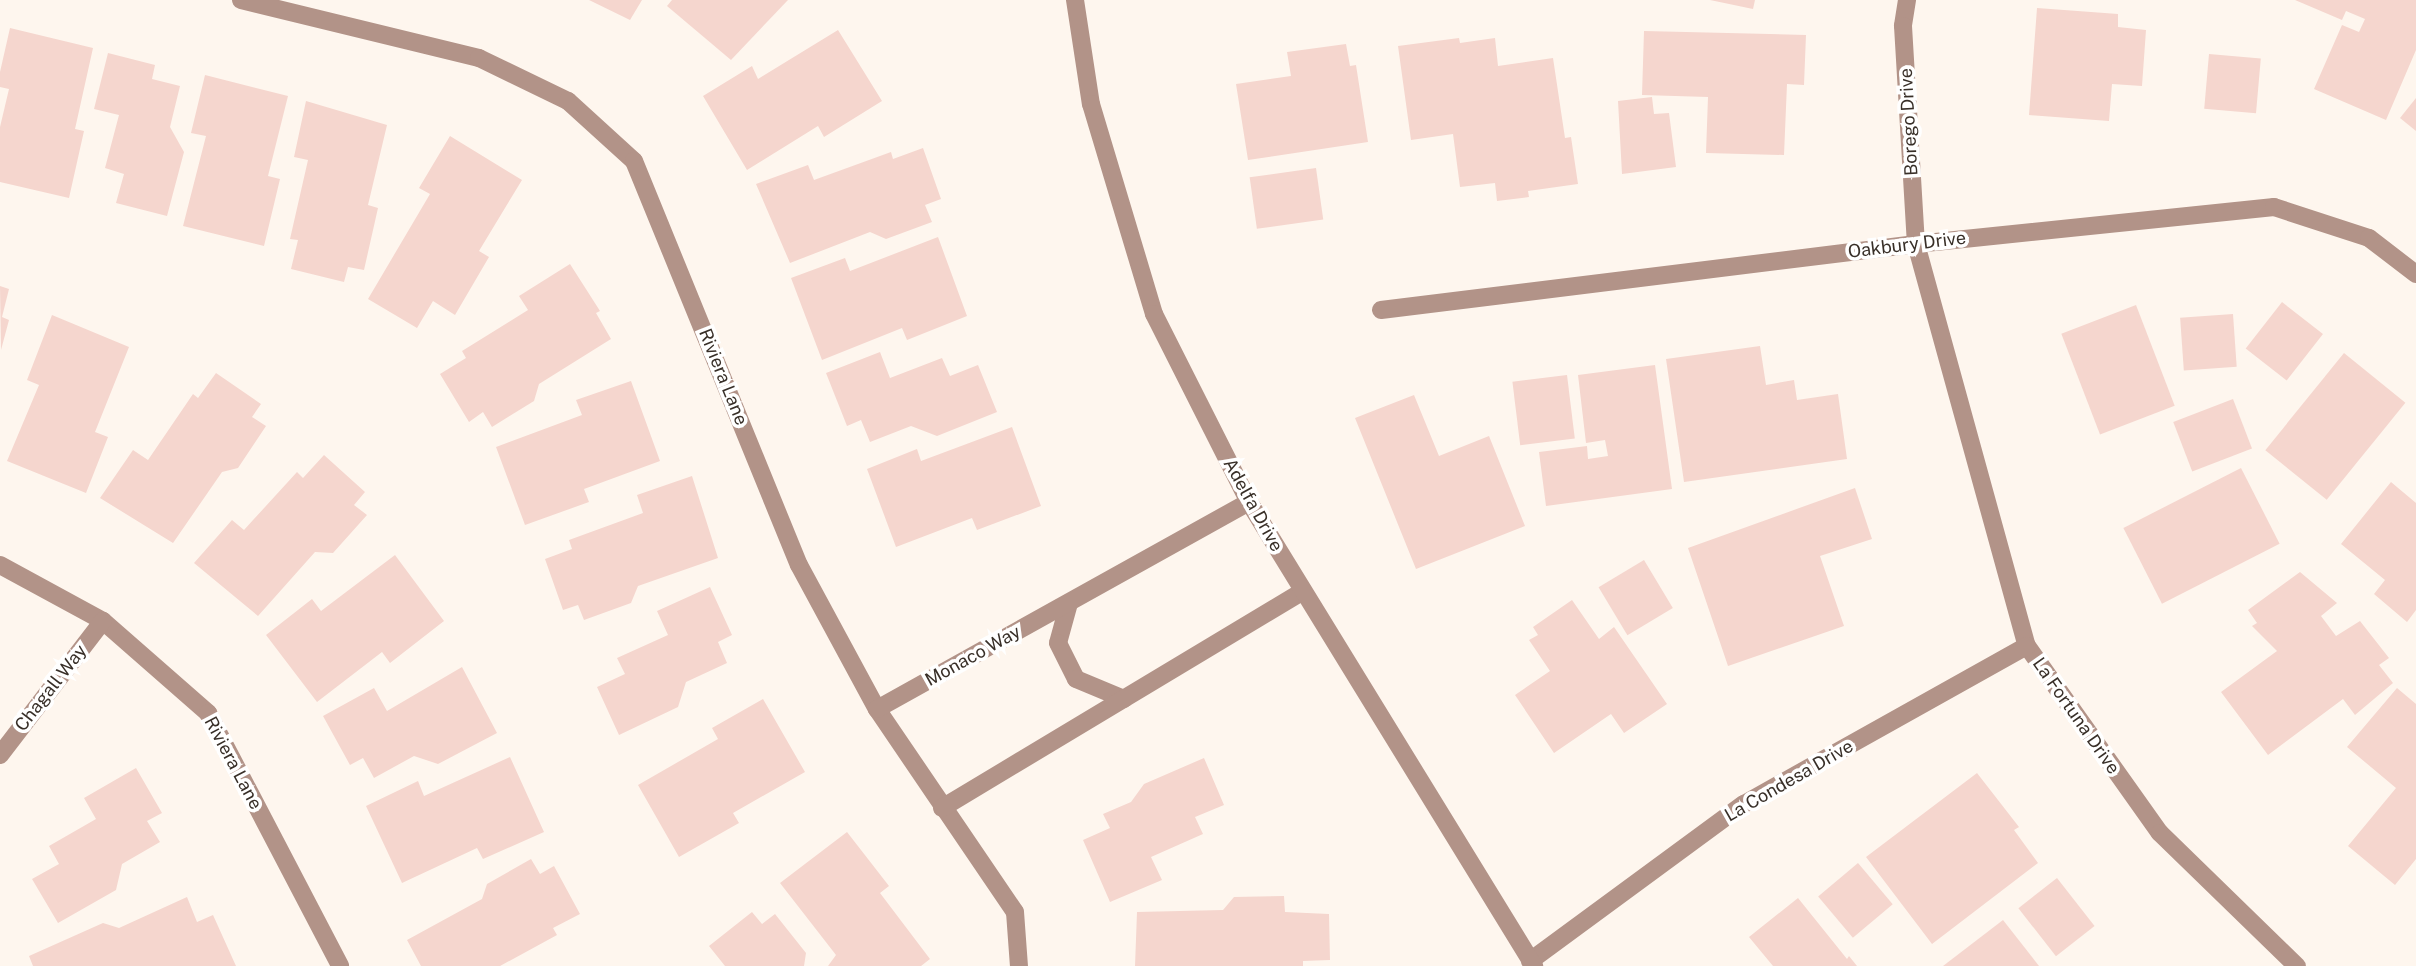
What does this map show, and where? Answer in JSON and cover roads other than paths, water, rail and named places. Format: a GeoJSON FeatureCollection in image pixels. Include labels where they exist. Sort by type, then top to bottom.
{"type":"FeatureCollection","features":[{"type":"Feature","properties":{"kind":"street","name":"Riviera Lane"},"geometry":{"type":"LineString","coordinates":[[241,0],[479,58],[568,101],[634,161],[799,565],[877,709],[1015,912],[1018,966]]}},
{"type":"Feature","properties":{"kind":"street","name":"Adelfa Drive"},"geometry":{"type":"LineString","coordinates":[[1075,0],[1091,104],[1154,313],[1249,502],[1532,963]]}},
{"type":"Feature","properties":{"kind":"street","name":"Borego Drive"},"geometry":{"type":"LineString","coordinates":[[1907,0],[1903,26],[1916,244]]}},
{"type":"Feature","properties":{"kind":"street","name":"Oakbury Drive"},"geometry":{"type":"LineString","coordinates":[[1381,310],[1916,244],[2274,207],[2369,238],[2416,274]]}},
{"type":"Feature","properties":{"kind":"street","name":"La Fortuna Drive"},"geometry":{"type":"LineString","coordinates":[[1916,244],[2027,646],[2160,833],[2297,966]]}},
{"type":"Feature","properties":{"kind":"street","name":"Monaco Way"},"geometry":{"type":"LineString","coordinates":[[877,709],[1249,502]]}},
{"type":"Feature","properties":{"kind":"street","name":"Riviera Lane"},"geometry":{"type":"LineString","coordinates":[[0,565],[103,621],[208,713],[340,966]]}},
{"type":"Feature","properties":{"kind":"street"},"geometry":{"type":"LineString","coordinates":[[942,808],[1303,591]]}},
{"type":"Feature","properties":{"kind":"street"},"geometry":{"type":"LineString","coordinates":[[1069,603],[1058,643],[1076,679],[1124,699]]}},
{"type":"Feature","properties":{"kind":"street","name":"Chagall Way"},"geometry":{"type":"LineString","coordinates":[[0,755],[103,621]]}},
{"type":"Feature","properties":{"kind":"street","name":"La Condesa Drive"},"geometry":{"type":"LineString","coordinates":[[1532,963],[1744,804],[2027,646]]}}]}
